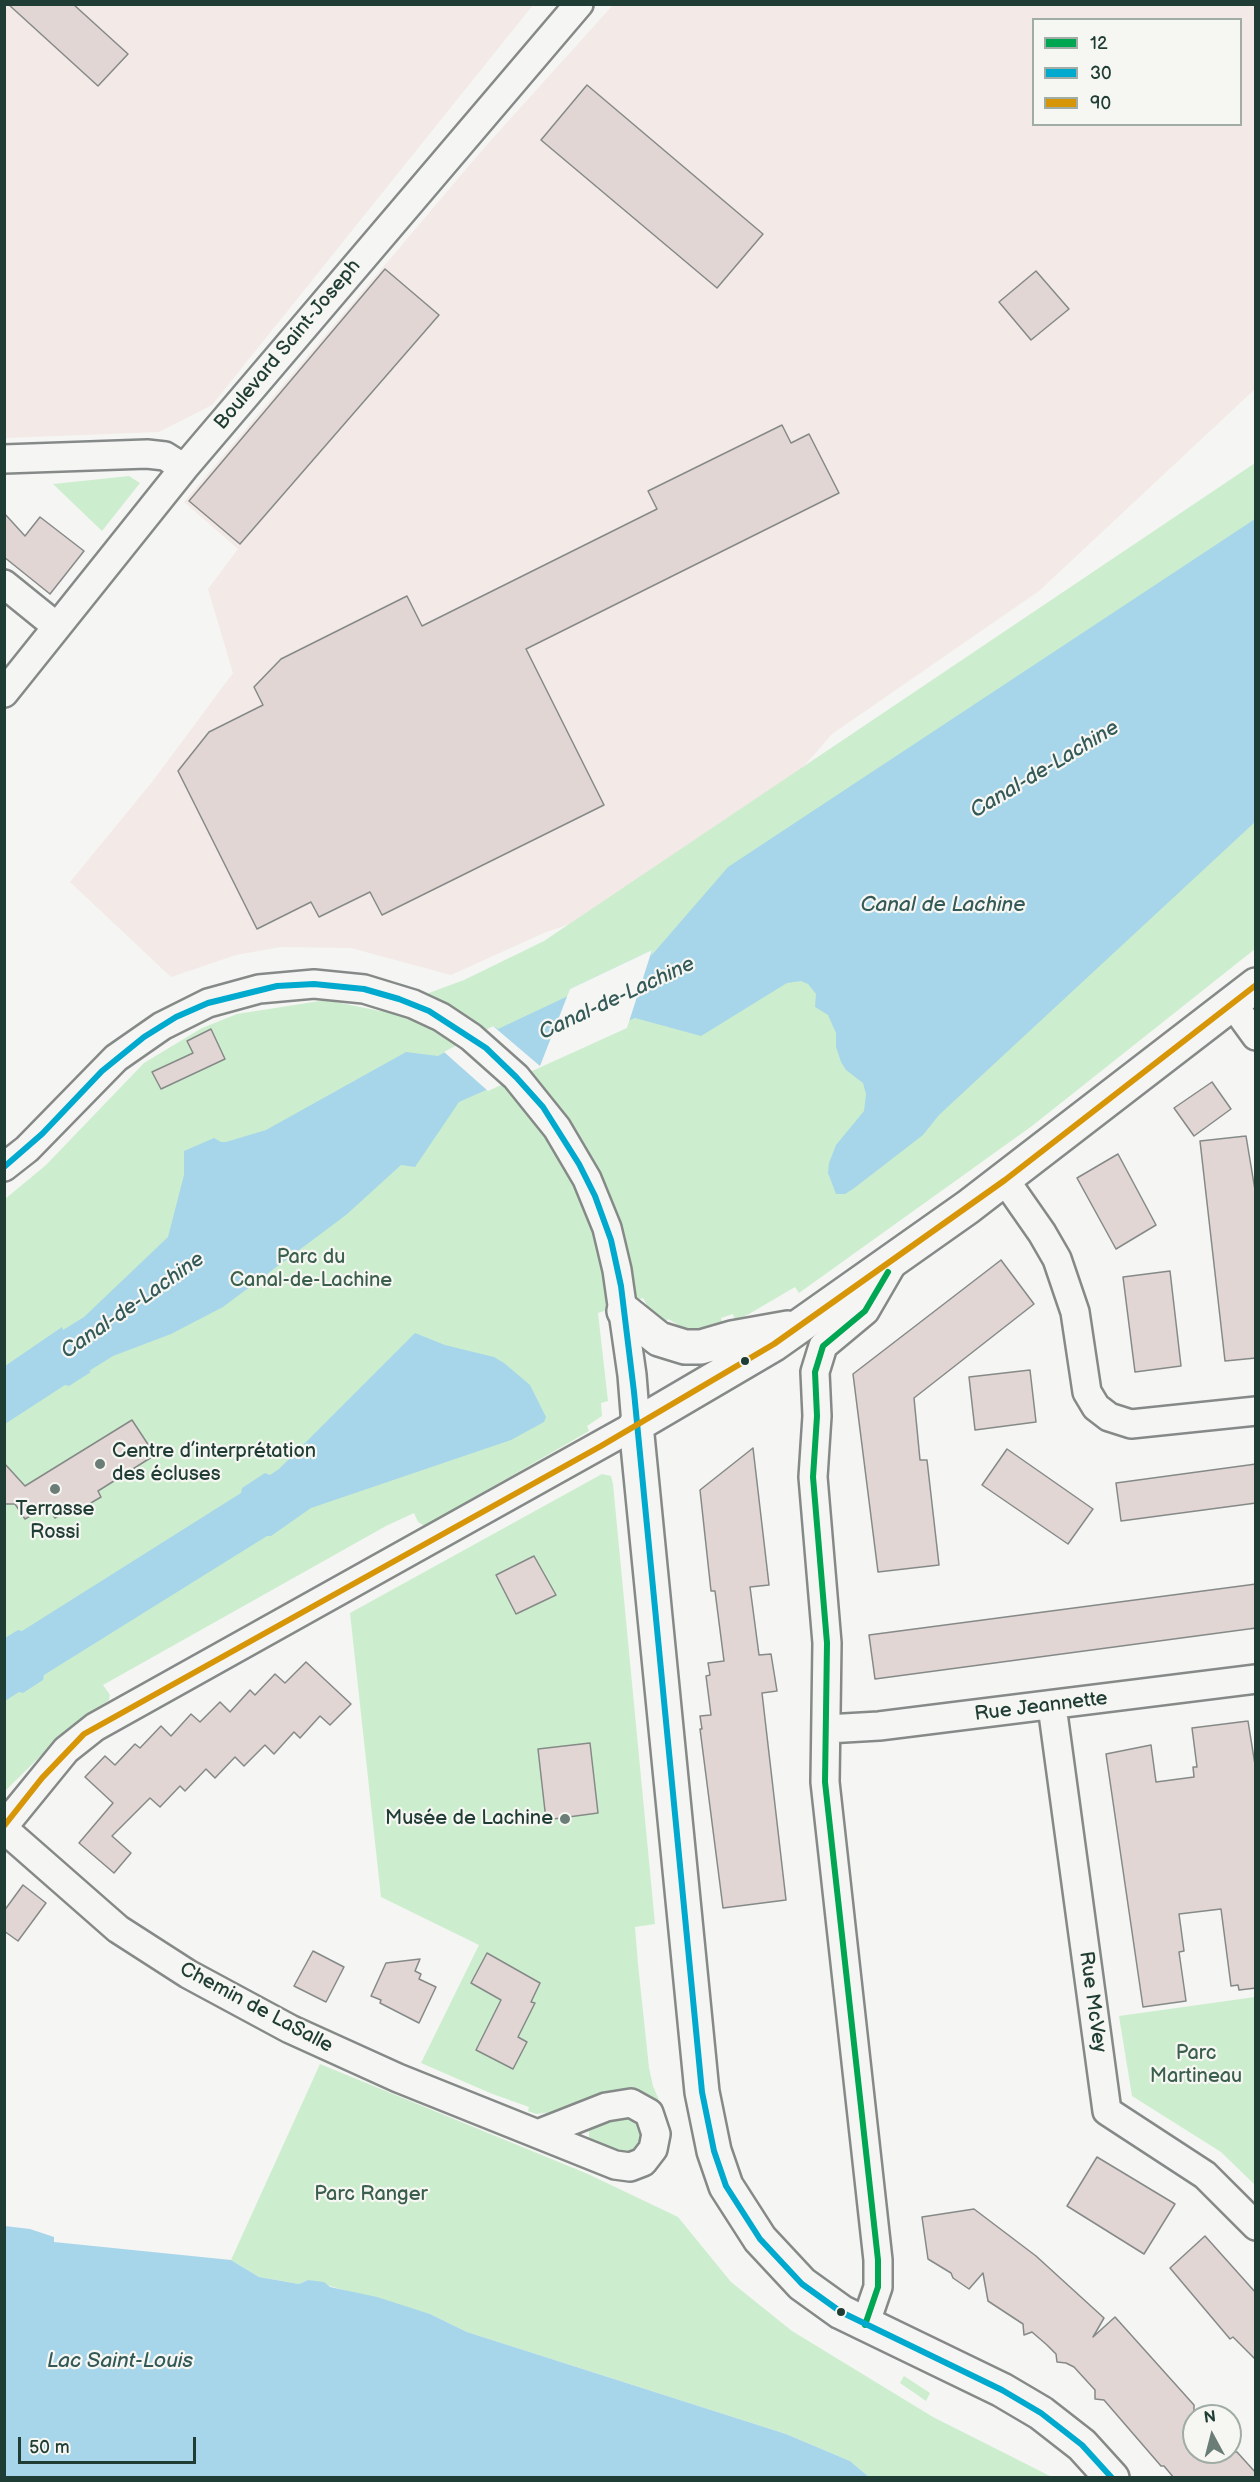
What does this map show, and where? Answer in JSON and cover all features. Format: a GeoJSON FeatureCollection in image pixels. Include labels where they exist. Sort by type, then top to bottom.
{"type":"FeatureCollection","features":[{"type":"Feature","properties":{"kind":"main road"},"geometry":{"type":"LineString","coordinates":[[1112,2478],[1082,2445],[1032,2408],[865,2325],[841,2312],[802,2284],[760,2239],[726,2186],[714,2151],[704,2108],[636,1425],[732,1370],[895,1259],[1005,1180],[1244,994]]}},
{"type":"Feature","properties":{"kind":"main road"},"geometry":{"type":"LineString","coordinates":[[624,1311],[664,1342],[694,1348],[732,1338],[799,1326]]}},
{"type":"Feature","properties":{"kind":"street","name":"Boulevard Saint-Joseph"},"geometry":{"type":"LineString","coordinates":[[4,693],[184,468],[579,4]]}},
{"type":"Feature","properties":{"kind":"street"},"geometry":{"type":"LineString","coordinates":[[4,459],[147,454],[165,456],[184,468]]}},
{"type":"Feature","properties":{"kind":"street"},"geometry":{"type":"LineString","coordinates":[[4,584],[56,626]]}},
{"type":"Feature","properties":{"kind":"street"},"geometry":{"type":"LineString","coordinates":[[4,1167],[130,1047],[176,1017],[208,1003],[242,993],[295,984],[329,984],[364,989],[429,1011],[471,1037],[516,1077],[554,1123],[587,1179],[611,1240],[624,1311],[636,1425],[95,1727],[60,1757],[4,1828]]}},
{"type":"Feature","properties":{"kind":"street"},"geometry":{"type":"LineString","coordinates":[[1244,994],[1256,1036]]}},
{"type":"Feature","properties":{"kind":"street"},"geometry":{"type":"LineString","coordinates":[[1005,1180],[1057,1259],[1077,1320],[1087,1392],[1096,1407],[1109,1417],[1131,1424],[1256,1411]]}},
{"type":"Feature","properties":{"kind":"street"},"geometry":{"type":"LineString","coordinates":[[865,2325],[878,2287],[878,2260],[826,1793],[827,1632],[813,1477],[817,1416],[815,1372],[818,1354],[835,1335],[866,1311],[895,1259]]}},
{"type":"Feature","properties":{"kind":"street","name":"Rue Jeannette"},"geometry":{"type":"LineString","coordinates":[[826,1729],[879,1726],[1053,1706],[1256,1679]]}},
{"type":"Feature","properties":{"kind":"street","name":"Rue McVey"},"geometry":{"type":"LineString","coordinates":[[1053,1706],[1107,2111],[1205,2175],[1256,2226]]}},
{"type":"Feature","properties":{"kind":"street","name":"Chemin de LaSalle"},"geometry":{"type":"LineString","coordinates":[[4,1828],[106,1920],[206,1985],[290,2029],[380,2070],[540,2133]]}},
{"type":"Feature","properties":{"kind":"shaded area"},"geometry":{"type":"Polygon","coordinates":[[[4,5],[533,5],[212,405],[159,432],[5,438],[4,5]]]}},
{"type":"Feature","properties":{"kind":"shaded area"},"geometry":{"type":"Polygon","coordinates":[[[613,5],[1255,5],[1255,389],[1039,591],[832,734],[717,866],[594,916],[546,932],[451,975],[351,948],[280,947],[236,955],[171,977],[70,882],[152,782],[233,673],[208,589],[238,549],[184,502],[484,148],[613,5]]]}},
{"type":"Feature","properties":{"kind":"green space","name":"Parc du Canal-de-Lachine"},"geometry":{"type":"Polygon","coordinates":[[[1255,463],[1255,949],[1032,1126],[799,1293],[795,1287],[749,1314],[735,1320],[733,1314],[721,1318],[723,1324],[706,1330],[685,1329],[668,1319],[664,1325],[651,1313],[643,1298],[598,1313],[608,1401],[601,1403],[602,1416],[587,1426],[589,1431],[425,1526],[418,1522],[414,1513],[386,1526],[103,1685],[110,1695],[109,1700],[67,1730],[5,1791],[5,1199],[46,1165],[144,1063],[202,1028],[237,1014],[326,1000],[380,1011],[464,980],[544,941],[1255,463]]]}},
{"type":"Feature","properties":{"kind":"green space"},"geometry":{"type":"Polygon","coordinates":[[[129,476],[140,483],[102,531],[53,484],[129,476]]]}},
{"type":"Feature","properties":{"kind":"green space","name":"Musée de Lachine"},"geometry":{"type":"Polygon","coordinates":[[[602,1474],[611,1476],[613,1484],[655,1924],[635,1927],[638,1964],[649,2068],[653,2086],[664,2112],[646,2094],[626,2089],[606,2093],[561,2111],[536,2114],[528,2111],[529,2107],[421,2063],[479,1945],[381,1897],[350,1613],[602,1474]]]}},
{"type":"Feature","properties":{"kind":"green space","name":"Parc Martineau"},"geometry":{"type":"Polygon","coordinates":[[[1256,1997],[1255,2185],[1221,2152],[1132,2096],[1119,2016],[1256,1997]]]}},
{"type":"Feature","properties":{"kind":"green space","name":"Parc Ranger"},"geometry":{"type":"Polygon","coordinates":[[[320,2064],[588,2174],[678,2217],[731,2282],[792,2331],[933,2417],[1052,2477],[869,2477],[850,2461],[786,2434],[467,2332],[430,2314],[308,2280],[299,2284],[259,2277],[231,2260],[320,2064]]]}},
{"type":"Feature","properties":{"kind":"green space"},"geometry":{"type":"Polygon","coordinates":[[[626,2117],[642,2127],[641,2141],[632,2151],[619,2152],[589,2139],[589,2128],[613,2118],[626,2117]]]}},
{"type":"Feature","properties":{"kind":"green space"},"geometry":{"type":"Polygon","coordinates":[[[904,2376],[930,2393],[926,2401],[900,2383],[904,2376]]]}},
{"type":"Feature","properties":{"kind":"water","name":"Canal de Lachine"},"geometry":{"type":"Polygon","coordinates":[[[1255,519],[1255,822],[939,1115],[923,1135],[853,1189],[845,1194],[836,1194],[828,1173],[829,1163],[836,1145],[864,1111],[866,1094],[863,1083],[846,1070],[841,1062],[836,1047],[836,1033],[828,1015],[815,1007],[816,994],[808,984],[801,981],[787,983],[701,1036],[635,1018],[628,1021],[627,1028],[459,1102],[415,1167],[401,1165],[346,1215],[223,1307],[171,1334],[113,1356],[69,1386],[65,1385],[5,1424],[5,1366],[62,1327],[63,1330],[84,1317],[168,1237],[184,1175],[184,1151],[214,1138],[226,1142],[266,1130],[406,1052],[438,1056],[493,1026],[498,1029],[568,996],[570,989],[652,950],[651,956],[728,867],[1255,519]]]}},
{"type":"Feature","properties":{"kind":"water"},"geometry":{"type":"Polygon","coordinates":[[[415,1333],[445,1345],[494,1357],[504,1363],[530,1385],[546,1417],[544,1422],[511,1440],[311,1508],[271,1536],[267,1536],[44,1675],[43,1680],[23,1693],[19,1692],[5,1701],[5,1638],[18,1630],[22,1631],[241,1493],[242,1488],[265,1473],[270,1475],[279,1469],[415,1333]]]}},
{"type":"Feature","properties":{"kind":"water","name":"Lac Saint-Louis"},"geometry":{"type":"Polygon","coordinates":[[[5,2226],[30,2229],[54,2237],[54,2242],[231,2260],[259,2277],[299,2284],[308,2280],[324,2282],[330,2287],[377,2297],[430,2314],[467,2332],[786,2434],[850,2461],[869,2477],[5,2477],[5,2226]]]}},
{"type":"Feature","properties":{"kind":"pier"},"geometry":{"type":"Polygon","coordinates":[[[652,950],[627,1028],[488,1091],[444,1052],[493,1026],[540,1066],[570,989],[652,950]]]}},
{"type":"Feature","properties":{"kind":"building"},"geometry":{"type":"Polygon","coordinates":[[[8,4],[73,4],[128,54],[98,86],[8,4]]]}},
{"type":"Feature","properties":{"kind":"building"},"geometry":{"type":"Polygon","coordinates":[[[587,85],[763,234],[717,288],[541,140],[587,85]]]}},
{"type":"Feature","properties":{"kind":"building"},"geometry":{"type":"Polygon","coordinates":[[[385,269],[439,315],[240,544],[189,501],[385,269]]]}},
{"type":"Feature","properties":{"kind":"building"},"geometry":{"type":"Polygon","coordinates":[[[1036,271],[1069,309],[1031,340],[999,302],[1036,271]]]}},
{"type":"Feature","properties":{"kind":"building"},"geometry":{"type":"Polygon","coordinates":[[[782,425],[791,443],[809,434],[839,493],[526,649],[604,805],[382,915],[370,892],[319,917],[311,902],[257,929],[178,771],[209,732],[263,705],[254,687],[281,659],[407,596],[422,626],[657,509],[648,491],[782,425]]]}},
{"type":"Feature","properties":{"kind":"building"},"geometry":{"type":"Polygon","coordinates":[[[4,513],[25,536],[40,517],[84,551],[50,594],[4,557],[4,513]]]}},
{"type":"Feature","properties":{"kind":"building"},"geometry":{"type":"Polygon","coordinates":[[[211,1029],[225,1059],[161,1089],[152,1072],[193,1053],[187,1041],[211,1029]]]}},
{"type":"Feature","properties":{"kind":"building"},"geometry":{"type":"Polygon","coordinates":[[[1212,1082],[1231,1109],[1194,1136],[1174,1108],[1212,1082]]]}},
{"type":"Feature","properties":{"kind":"building"},"geometry":{"type":"Polygon","coordinates":[[[1246,1136],[1256,1196],[1256,1358],[1225,1361],[1200,1141],[1246,1136]]]}},
{"type":"Feature","properties":{"kind":"building"},"geometry":{"type":"Polygon","coordinates":[[[1118,1154],[1156,1225],[1116,1249],[1077,1178],[1118,1154]]]}},
{"type":"Feature","properties":{"kind":"building"},"geometry":{"type":"Polygon","coordinates":[[[1001,1260],[1034,1304],[914,1398],[920,1460],[927,1460],[939,1565],[878,1572],[853,1374],[1001,1260]]]}},
{"type":"Feature","properties":{"kind":"building"},"geometry":{"type":"Polygon","coordinates":[[[1170,1271],[1181,1366],[1135,1372],[1123,1277],[1170,1271]]]}},
{"type":"Feature","properties":{"kind":"building"},"geometry":{"type":"Polygon","coordinates":[[[1030,1370],[1036,1422],[975,1430],[969,1377],[1030,1370]]]}},
{"type":"Feature","properties":{"kind":"building","name":"Centre d’interprétation des écluses"},"geometry":{"type":"Polygon","coordinates":[[[132,1420],[155,1455],[98,1491],[101,1497],[79,1510],[76,1505],[55,1518],[47,1506],[25,1519],[15,1504],[4,1504],[4,1463],[25,1486],[132,1420]]]}},
{"type":"Feature","properties":{"kind":"building"},"geometry":{"type":"Polygon","coordinates":[[[753,1448],[769,1585],[750,1587],[759,1655],[771,1654],[777,1691],[762,1693],[786,1900],[723,1908],[700,1716],[711,1715],[706,1676],[710,1675],[708,1663],[724,1661],[715,1591],[711,1591],[700,1490],[753,1448]]]}},
{"type":"Feature","properties":{"kind":"building"},"geometry":{"type":"Polygon","coordinates":[[[1007,1449],[1093,1509],[1068,1544],[982,1485],[1007,1449]]]}},
{"type":"Feature","properties":{"kind":"building"},"geometry":{"type":"Polygon","coordinates":[[[1256,1464],[1256,1503],[1121,1521],[1116,1483],[1256,1464]]]}},
{"type":"Feature","properties":{"kind":"building"},"geometry":{"type":"Polygon","coordinates":[[[534,1556],[556,1595],[516,1614],[496,1575],[534,1556]]]}},
{"type":"Feature","properties":{"kind":"building"},"geometry":{"type":"Polygon","coordinates":[[[1256,1584],[1256,1628],[875,1679],[869,1635],[1256,1584]]]}},
{"type":"Feature","properties":{"kind":"building"},"geometry":{"type":"Polygon","coordinates":[[[306,1662],[351,1704],[330,1725],[320,1716],[300,1738],[294,1732],[274,1754],[265,1745],[244,1766],[235,1757],[215,1778],[206,1769],[185,1791],[180,1786],[160,1807],[150,1798],[112,1836],[131,1853],[114,1873],[79,1843],[113,1803],[85,1777],[105,1756],[115,1765],[135,1744],[140,1748],[161,1726],[171,1736],[191,1714],[200,1722],[220,1702],[230,1712],[250,1690],[255,1695],[275,1674],[285,1683],[306,1662]]]}},
{"type":"Feature","properties":{"kind":"building"},"geometry":{"type":"Polygon","coordinates":[[[1248,1721],[1256,1771],[1256,1988],[1239,1990],[1238,1985],[1231,1986],[1221,1909],[1179,1914],[1184,1951],[1179,1952],[1186,2001],[1143,2007],[1106,1754],[1151,1745],[1156,1782],[1194,1777],[1193,1767],[1197,1767],[1192,1728],[1248,1721]]]}},
{"type":"Feature","properties":{"kind":"building"},"geometry":{"type":"Polygon","coordinates":[[[590,1743],[598,1813],[546,1820],[538,1749],[590,1743]]]}},
{"type":"Feature","properties":{"kind":"building"},"geometry":{"type":"Polygon","coordinates":[[[23,1885],[46,1903],[18,1941],[4,1931],[4,1911],[23,1885]]]}},
{"type":"Feature","properties":{"kind":"building"},"geometry":{"type":"Polygon","coordinates":[[[313,1951],[344,1967],[326,2002],[294,1986],[313,1951]]]}},
{"type":"Feature","properties":{"kind":"building"},"geometry":{"type":"Polygon","coordinates":[[[487,1953],[540,1983],[531,2002],[535,2003],[518,2037],[527,2042],[513,2069],[476,2050],[501,2000],[471,1983],[487,1953]]]}},
{"type":"Feature","properties":{"kind":"building"},"geometry":{"type":"Polygon","coordinates":[[[420,1959],[415,1971],[421,1974],[419,1979],[436,1987],[419,2023],[371,1996],[386,1963],[420,1959]]]}},
{"type":"Feature","properties":{"kind":"building"},"geometry":{"type":"Polygon","coordinates":[[[1097,2157],[1175,2204],[1144,2254],[1067,2206],[1097,2157]]]}},
{"type":"Feature","properties":{"kind":"building"},"geometry":{"type":"Polygon","coordinates":[[[974,2209],[1036,2256],[1104,2318],[1093,2337],[1115,2317],[1193,2404],[1182,2404],[1182,2464],[1242,2464],[1242,2458],[1256,2473],[1256,2478],[1174,2478],[1104,2400],[1095,2399],[1095,2390],[1074,2367],[1057,2362],[1056,2354],[1047,2345],[1032,2332],[1024,2335],[1023,2324],[988,2301],[983,2273],[969,2289],[953,2278],[951,2273],[928,2259],[922,2217],[974,2209]]]}},
{"type":"Feature","properties":{"kind":"building"},"geometry":{"type":"Polygon","coordinates":[[[1205,2236],[1256,2293],[1256,2360],[1233,2337],[1230,2339],[1170,2268],[1205,2236]]]}},
{"type":"Feature","properties":{"kind":"transit line","name":"30"},"geometry":{"type":"LineString","coordinates":[[4,1167],[42,1134],[102,1071],[144,1037],[176,1017],[208,1003],[277,986],[314,984],[364,989],[429,1011],[486,1048],[543,1107],[579,1164],[595,1196],[611,1240],[621,1286],[634,1392],[702,2092],[714,2151],[726,2186],[760,2239],[802,2284],[841,2312],[1002,2390],[1041,2413],[1082,2445],[1112,2478]]}},
{"type":"Feature","properties":{"kind":"transit line","name":"90"},"geometry":{"type":"LineString","coordinates":[[4,1826],[42,1778],[84,1734],[601,1446],[774,1344],[1005,1180],[1256,985]]}},
{"type":"Feature","properties":{"kind":"transit line","name":"12"},"geometry":{"type":"LineString","coordinates":[[865,2325],[878,2287],[878,2260],[825,1782],[827,1643],[813,1477],[817,1416],[815,1372],[823,1346],[865,1311],[888,1272]]}},
{"type":"Feature","properties":{"kind":"place","name":"Centre d’interprétation des écluses"},"geometry":{"type":"Point","coordinates":[100,1464]}},
{"type":"Feature","properties":{"kind":"place","name":"Terrasse Rossi"},"geometry":{"type":"Point","coordinates":[55,1489]}},
{"type":"Feature","properties":{"kind":"place","name":"Musée de Lachine"},"geometry":{"type":"Point","coordinates":[565,1819]}},
{"type":"Feature","properties":{"kind":"water label","name":"Canal-de-Lachine"},"geometry":{"type":"Point","coordinates":[1045,770]}},
{"type":"Feature","properties":{"kind":"water label","name":"Canal-de-Lachine"},"geometry":{"type":"Point","coordinates":[617,999]}},
{"type":"Feature","properties":{"kind":"water label","name":"Canal-de-Lachine"},"geometry":{"type":"Point","coordinates":[133,1306]}}]}
